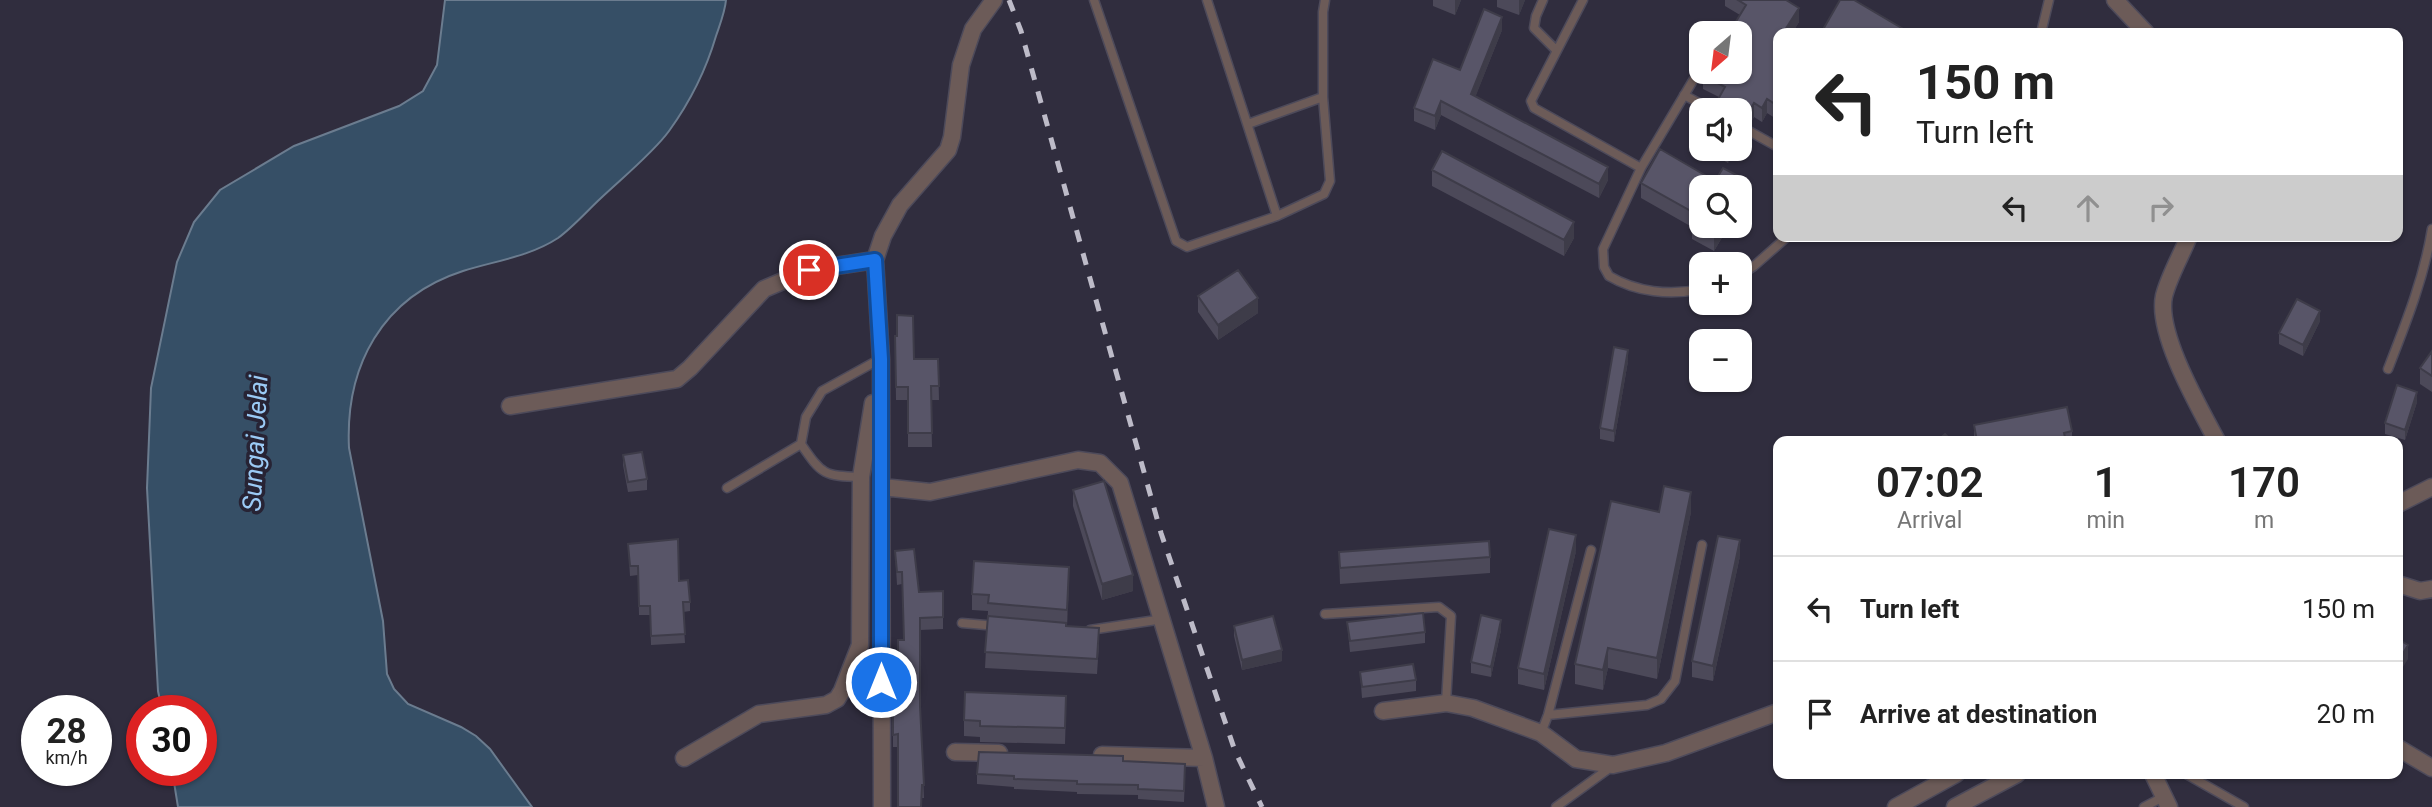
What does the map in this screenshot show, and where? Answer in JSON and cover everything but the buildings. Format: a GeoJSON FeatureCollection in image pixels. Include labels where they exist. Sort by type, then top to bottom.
{"type":"FeatureCollection","features":[{"type":"Feature","properties":{"kind":"street"},"geometry":{"type":"LineString","coordinates":[[882,807],[881,359],[875,260],[883,236],[900,205],[948,150],[961,65],[973,29],[994,0]]}},
{"type":"Feature","properties":{"kind":"street"},"geometry":{"type":"LineString","coordinates":[[2115,0],[2141,28]]}},
{"type":"Feature","properties":{"kind":"street"},"geometry":{"type":"LineString","coordinates":[[2187,242],[2164,297],[2163,322],[2190,391],[2214,436]]}},
{"type":"Feature","properties":{"kind":"street"},"geometry":{"type":"LineString","coordinates":[[510,406],[677,379],[764,289],[809,270],[875,260]]}},
{"type":"Feature","properties":{"kind":"street"},"geometry":{"type":"LineString","coordinates":[[684,758],[759,714],[826,705],[837,699],[860,645],[861,477],[881,359]]}},
{"type":"Feature","properties":{"kind":"street"},"geometry":{"type":"LineString","coordinates":[[882,487],[930,492],[1079,460],[1100,463],[1119,483],[1163,619],[1216,807]]}},
{"type":"Feature","properties":{"kind":"street"},"geometry":{"type":"LineString","coordinates":[[2403,502],[2432,487]]}},
{"type":"Feature","properties":{"kind":"street"},"geometry":{"type":"LineString","coordinates":[[2403,586],[2420,591],[2432,589]]}},
{"type":"Feature","properties":{"kind":"street"},"geometry":{"type":"LineString","coordinates":[[1383,710],[1446,703],[1473,708],[1541,733],[1576,758],[1613,765],[1665,753],[1773,714]]}},
{"type":"Feature","properties":{"kind":"street"},"geometry":{"type":"LineString","coordinates":[[2403,751],[2432,768]]}},
{"type":"Feature","properties":{"kind":"street"},"geometry":{"type":"LineString","coordinates":[[954,752],[1010,753]]}},
{"type":"Feature","properties":{"kind":"street"},"geometry":{"type":"LineString","coordinates":[[1079,755],[1204,758]]}},
{"type":"Feature","properties":{"kind":"street"},"geometry":{"type":"LineString","coordinates":[[1896,807],[1947,779]]}},
{"type":"Feature","properties":{"kind":"street"},"geometry":{"type":"LineString","coordinates":[[1955,807],[2008,779]]}},
{"type":"Feature","properties":{"kind":"street"},"geometry":{"type":"LineString","coordinates":[[2155,779],[2166,802]]}},
{"type":"Feature","properties":{"kind":"lane"},"geometry":{"type":"LineString","coordinates":[[1094,0],[1176,241],[1186,247],[1277,216],[1324,194],[1330,181],[1323,97],[1322,12],[1325,0]]}},
{"type":"Feature","properties":{"kind":"lane"},"geometry":{"type":"LineString","coordinates":[[1207,0],[1277,216]]}},
{"type":"Feature","properties":{"kind":"lane"},"geometry":{"type":"LineString","coordinates":[[1543,0],[1534,29],[1556,50]]}},
{"type":"Feature","properties":{"kind":"lane"},"geometry":{"type":"LineString","coordinates":[[1583,0],[1531,101],[1534,108],[1641,168]]}},
{"type":"Feature","properties":{"kind":"lane"},"geometry":{"type":"LineString","coordinates":[[2042,28],[2049,0]]}},
{"type":"Feature","properties":{"kind":"lane"},"geometry":{"type":"LineString","coordinates":[[1689,292],[1661,293],[1617,281],[1609,276],[1604,267],[1603,249],[1641,168],[1691,84]]}},
{"type":"Feature","properties":{"kind":"lane"},"geometry":{"type":"LineString","coordinates":[[1684,95],[1690,98]]}},
{"type":"Feature","properties":{"kind":"lane"},"geometry":{"type":"LineString","coordinates":[[1248,124],[1323,97]]}},
{"type":"Feature","properties":{"kind":"lane"},"geometry":{"type":"LineString","coordinates":[[1752,133],[1773,144]]}},
{"type":"Feature","properties":{"kind":"lane"},"geometry":{"type":"LineString","coordinates":[[2388,369],[2416,297],[2432,229]]}},
{"type":"Feature","properties":{"kind":"lane"},"geometry":{"type":"LineString","coordinates":[[1752,267],[1781,242]]}},
{"type":"Feature","properties":{"kind":"lane"},"geometry":{"type":"LineString","coordinates":[[861,477],[835,476],[818,469],[801,444],[806,417],[822,391],[881,359]]}},
{"type":"Feature","properties":{"kind":"lane"},"geometry":{"type":"LineString","coordinates":[[727,488],[801,444]]}},
{"type":"Feature","properties":{"kind":"lane"},"geometry":{"type":"LineString","coordinates":[[1548,715],[1647,705],[1661,699],[1675,681],[1702,545]]}},
{"type":"Feature","properties":{"kind":"lane"},"geometry":{"type":"LineString","coordinates":[[1541,733],[1591,550]]}},
{"type":"Feature","properties":{"kind":"lane"},"geometry":{"type":"LineString","coordinates":[[1325,614],[1439,607],[1451,616],[1446,703]]}},
{"type":"Feature","properties":{"kind":"lane"},"geometry":{"type":"LineString","coordinates":[[1083,632],[1163,619]]}},
{"type":"Feature","properties":{"kind":"lane"},"geometry":{"type":"LineString","coordinates":[[962,623],[1012,628]]}},
{"type":"Feature","properties":{"kind":"lane"},"geometry":{"type":"LineString","coordinates":[[1556,807],[1613,765]]}},
{"type":"Feature","properties":{"kind":"lane"},"geometry":{"type":"LineString","coordinates":[[2195,779],[2244,807]]}},
{"type":"Feature","properties":{"kind":"lane"},"geometry":{"type":"LineString","coordinates":[[2144,807],[2166,802]]}},
{"type":"Feature","properties":{"kind":"water","name":"Sungai Jelai"},"geometry":{"type":"Polygon","coordinates":[[[445,0],[726,0],[712,49],[697,85],[677,120],[654,148],[558,238],[523,254],[463,271],[410,298],[390,317],[374,338],[354,389],[349,418],[349,448],[383,621],[387,674],[394,689],[408,704],[476,736],[490,749],[532,807],[178,807],[175,786],[217,786],[217,695],[159,695],[158,691],[147,488],[151,388],[177,262],[194,222],[220,190],[294,146],[399,106],[423,91],[437,65],[445,0]]]}},
{"type":"Feature","properties":{"kind":"railway"},"geometry":{"type":"LineString","coordinates":[[1009,0],[1021,31],[1161,533],[1235,751],[1262,807]]}},
{"type":"Feature","properties":{"kind":"route"},"geometry":{"type":"LineString","coordinates":[[809,270],[875,260],[881,359],[881,682]]}}]}
